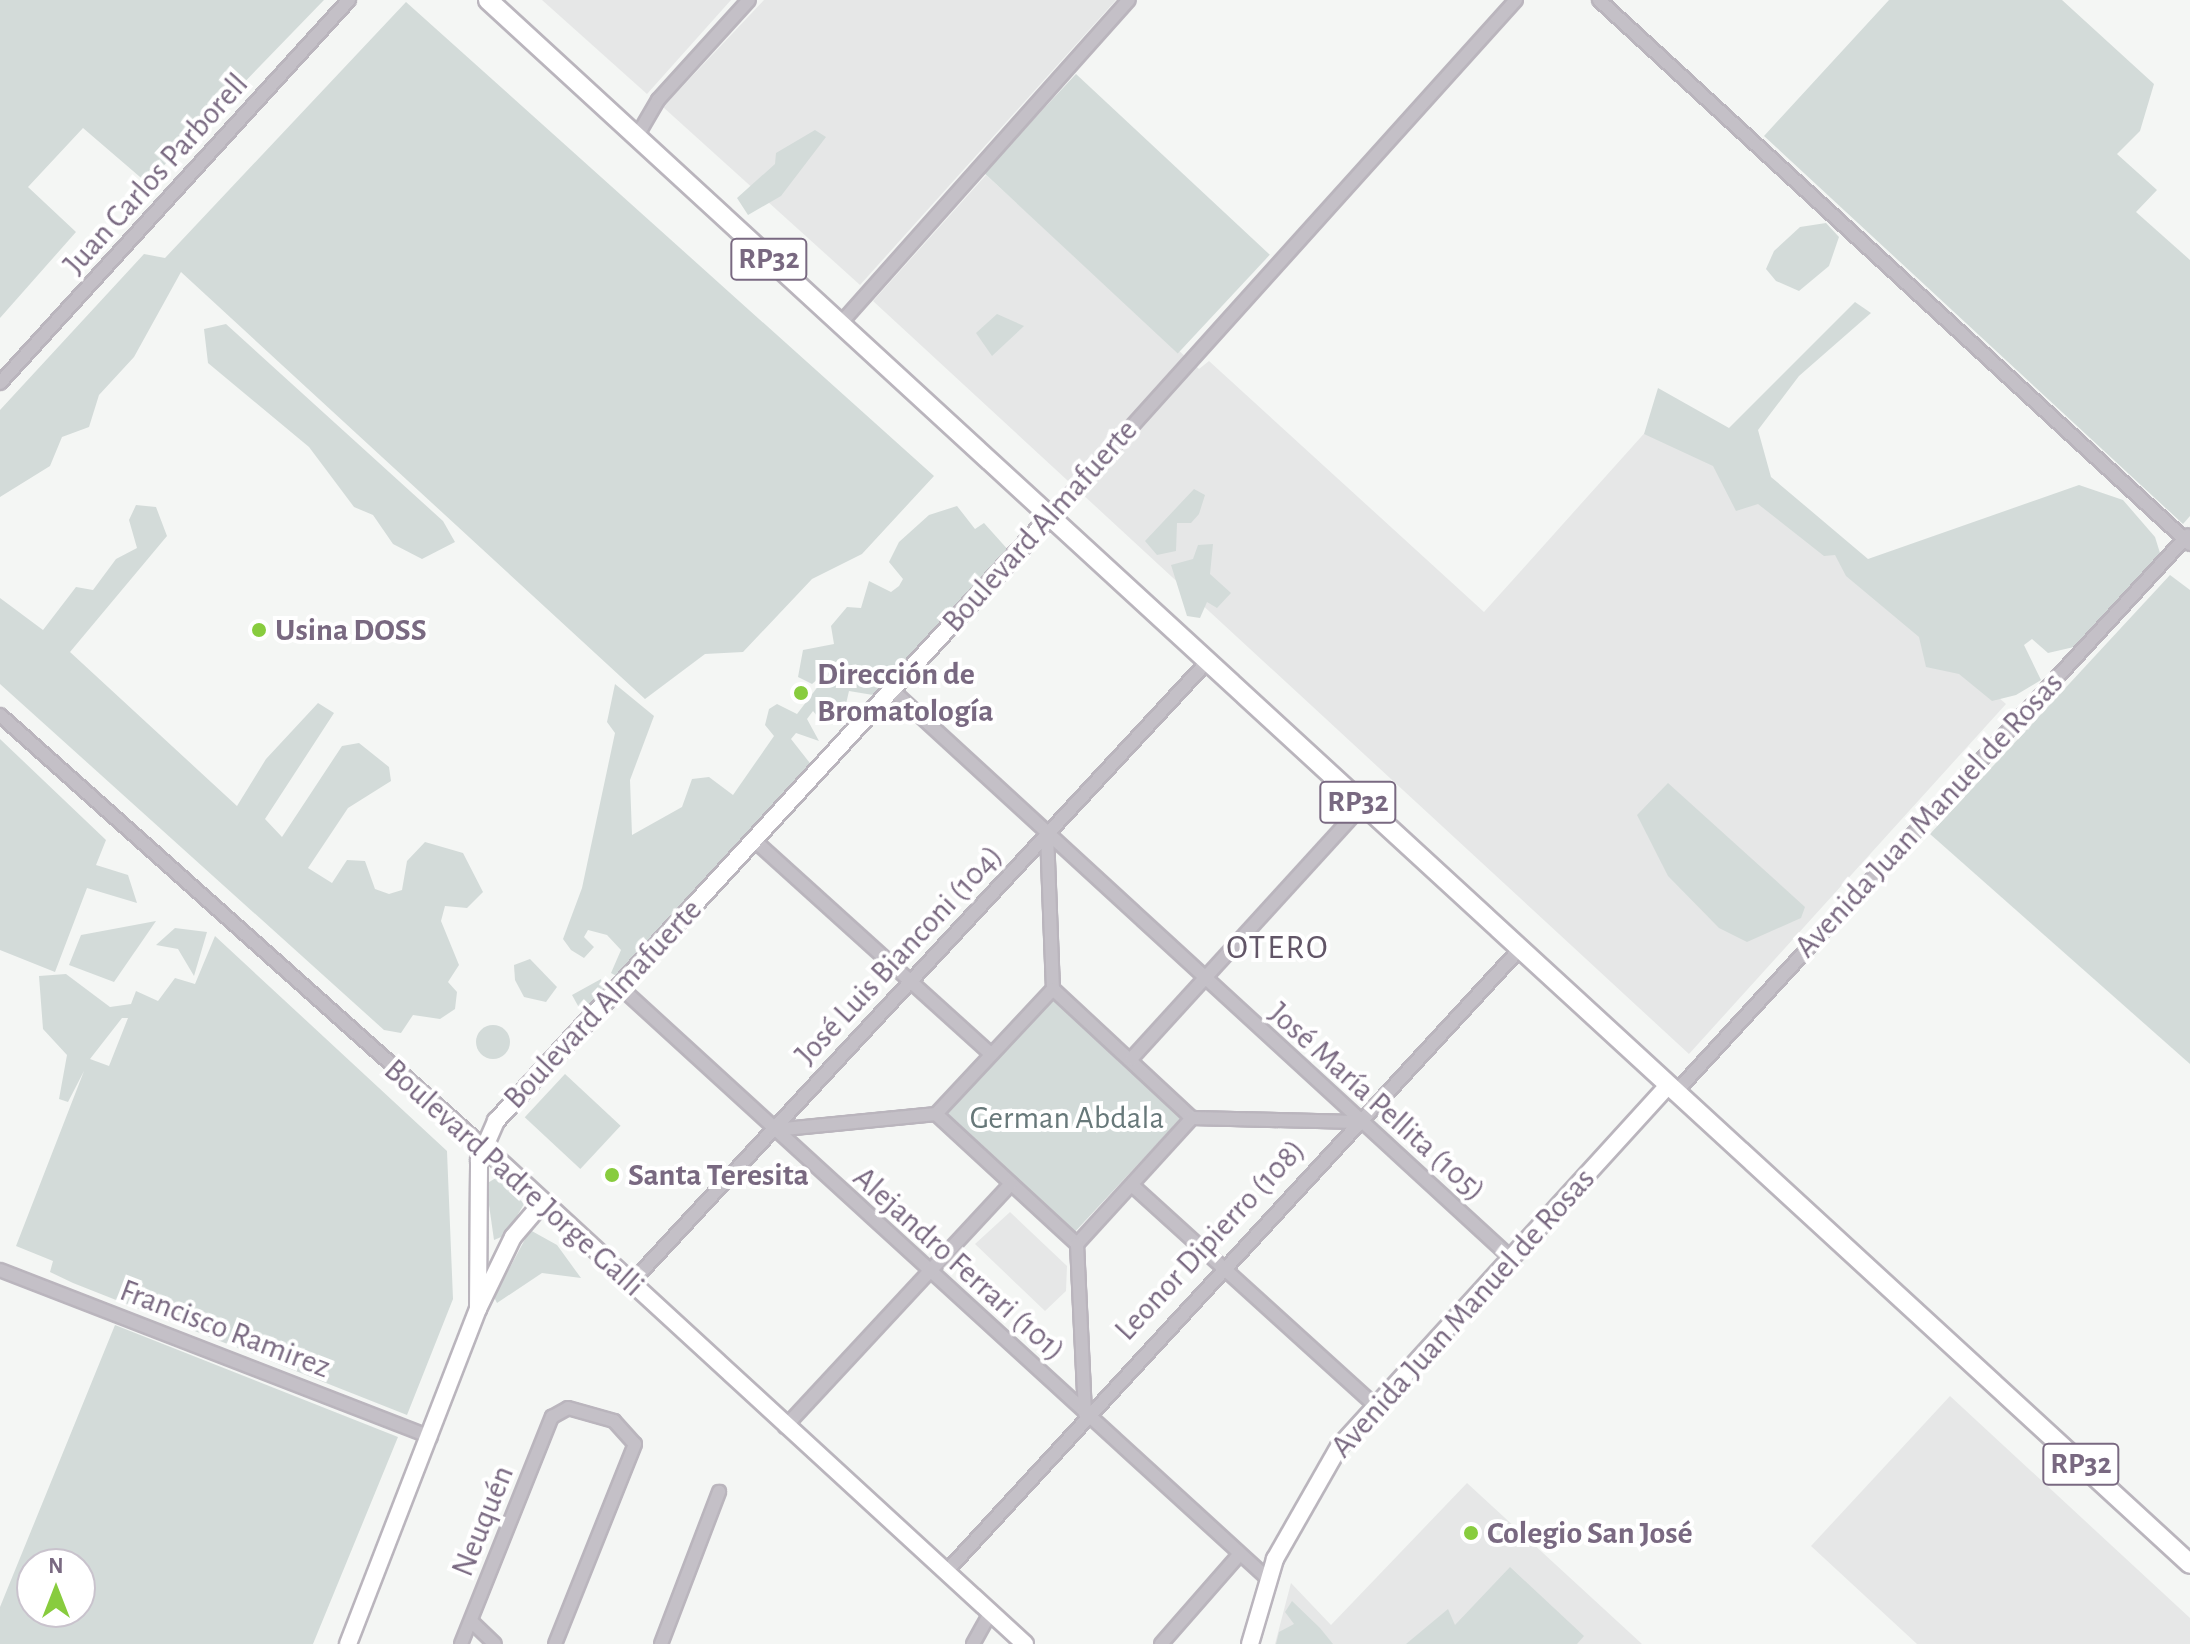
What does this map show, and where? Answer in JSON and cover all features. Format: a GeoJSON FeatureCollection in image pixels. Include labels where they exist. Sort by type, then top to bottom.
{"type":"FeatureCollection","features":[{"type":"Feature","properties":{"kind":"main road","name":"RP32"},"geometry":{"type":"LineString","coordinates":[[488,0],[1670,1090],[2190,1564]]}},
{"type":"Feature","properties":{"kind":"main road","name":"Boulevard Almafuerte"},"geometry":{"type":"LineString","coordinates":[[483,1146],[496,1121],[1050,517]]}},
{"type":"Feature","properties":{"kind":"main road","name":"Avenida Juan Manuel de Rosas"},"geometry":{"type":"LineString","coordinates":[[1250,1644],[1267,1578],[1316,1480],[1373,1404],[1670,1090]]}},
{"type":"Feature","properties":{"kind":"main road","name":"Boulevard Padre Jorge Galli"},"geometry":{"type":"LineString","coordinates":[[483,1146],[785,1427],[1025,1644]]}},
{"type":"Feature","properties":{"kind":"main road"},"geometry":{"type":"LineString","coordinates":[[478,1309],[483,1146]]}},
{"type":"Feature","properties":{"kind":"main road"},"geometry":{"type":"LineString","coordinates":[[348,1644],[431,1437],[478,1309],[513,1237],[542,1203]]}},
{"type":"Feature","properties":{"kind":"street","name":"Juan Carlos Parborell"},"geometry":{"type":"LineString","coordinates":[[0,383],[349,0]]}},
{"type":"Feature","properties":{"kind":"street"},"geometry":{"type":"LineString","coordinates":[[637,136],[658,100],[749,0]]}},
{"type":"Feature","properties":{"kind":"street"},"geometry":{"type":"LineString","coordinates":[[840,324],[1129,0]]}},
{"type":"Feature","properties":{"kind":"street","name":"Boulevard Almafuerte"},"geometry":{"type":"LineString","coordinates":[[1050,517],[1516,0]]}},
{"type":"Feature","properties":{"kind":"street"},"geometry":{"type":"LineString","coordinates":[[1599,0],[2188,538]]}},
{"type":"Feature","properties":{"kind":"street","name":"Avenida Juan Manuel de Rosas"},"geometry":{"type":"LineString","coordinates":[[1670,1090],[2188,538]]}},
{"type":"Feature","properties":{"kind":"street","name":"José Luis Bianconi (104)"},"geometry":{"type":"LineString","coordinates":[[630,1284],[1207,662]]}},
{"type":"Feature","properties":{"kind":"street","name":"José María Pellita (105)"},"geometry":{"type":"LineString","coordinates":[[892,690],[1357,1122],[1510,1257]]}},
{"type":"Feature","properties":{"kind":"street","name":"Boulevard Padre Jorge Galli"},"geometry":{"type":"LineString","coordinates":[[0,715],[483,1146]]}},
{"type":"Feature","properties":{"kind":"street"},"geometry":{"type":"LineString","coordinates":[[1131,1059],[1363,805]]}},
{"type":"Feature","properties":{"kind":"street"},"geometry":{"type":"LineString","coordinates":[[1047,834],[1053,989],[1192,1118],[1357,1122]]}},
{"type":"Feature","properties":{"kind":"street"},"geometry":{"type":"LineString","coordinates":[[754,840],[989,1052]]}},
{"type":"Feature","properties":{"kind":"street","name":"Leonor Dipierro (108)"},"geometry":{"type":"LineString","coordinates":[[946,1572],[1221,1266],[1519,950]]}},
{"type":"Feature","properties":{"kind":"street","name":"Alejandro Ferrari (101)"},"geometry":{"type":"LineString","coordinates":[[619,986],[1267,1578]]}},
{"type":"Feature","properties":{"kind":"street"},"geometry":{"type":"LineString","coordinates":[[774,1130],[936,1114],[989,1052],[1053,989]]}},
{"type":"Feature","properties":{"kind":"street"},"geometry":{"type":"LineString","coordinates":[[936,1114],[1077,1244],[1085,1414]]}},
{"type":"Feature","properties":{"kind":"street"},"geometry":{"type":"LineString","coordinates":[[1077,1244],[1192,1118]]}},
{"type":"Feature","properties":{"kind":"street"},"geometry":{"type":"LineString","coordinates":[[785,1427],[1011,1184]]}},
{"type":"Feature","properties":{"kind":"street"},"geometry":{"type":"LineString","coordinates":[[1133,1186],[1373,1404]]}},
{"type":"Feature","properties":{"kind":"street","name":"Francisco Ramirez"},"geometry":{"type":"LineString","coordinates":[[0,1270],[431,1437]]}},
{"type":"Feature","properties":{"kind":"street","name":"Neuquén"},"geometry":{"type":"LineString","coordinates":[[463,1639],[552,1417],[568,1408],[603,1416],[632,1436],[634,1451],[555,1644]]}},
{"type":"Feature","properties":{"kind":"street"},"geometry":{"type":"LineString","coordinates":[[661,1644],[719,1492]]}},
{"type":"Feature","properties":{"kind":"street"},"geometry":{"type":"LineString","coordinates":[[1161,1644],[1239,1555]]}},
{"type":"Feature","properties":{"kind":"street"},"geometry":{"type":"LineString","coordinates":[[973,1644],[991,1612]]}},
{"type":"Feature","properties":{"kind":"street"},"geometry":{"type":"LineString","coordinates":[[471,1621],[495,1644]]}},
{"type":"Feature","properties":{"kind":"street"},"geometry":{"type":"LineString","coordinates":[[463,1639],[477,1644]]}},
{"type":"Feature","properties":{"kind":"shaded area"},"geometry":{"type":"Polygon","coordinates":[[[542,0],[731,0],[647,94],[542,0]]]}},
{"type":"Feature","properties":{"kind":"shaded area"},"geometry":{"type":"Polygon","coordinates":[[[764,0],[1116,0],[860,285],[663,107],[764,0]]]}},
{"type":"Feature","properties":{"kind":"shaded area"},"geometry":{"type":"Polygon","coordinates":[[[986,175],[1199,369],[1209,361],[1484,612],[1667,408],[2006,704],[1689,1054],[873,301],[986,175]]]}},
{"type":"Feature","properties":{"kind":"shaded area"},"geometry":{"type":"Polygon","coordinates":[[[1010,1212],[1067,1266],[1066,1291],[1045,1311],[975,1244],[1010,1212]]]}},
{"type":"Feature","properties":{"kind":"shaded area"},"geometry":{"type":"Polygon","coordinates":[[[1950,1396],[2190,1618],[2190,1644],[1917,1644],[1811,1546],[1950,1396]]]}},
{"type":"Feature","properties":{"kind":"shaded area","name":"Colegio San José"},"geometry":{"type":"Polygon","coordinates":[[[1467,1483],[1642,1644],[1275,1644],[1291,1583],[1331,1625],[1467,1483]]]}},
{"type":"Feature","properties":{"kind":"green space"},"geometry":{"type":"Polygon","coordinates":[[[0,0],[324,0],[147,183],[83,128],[28,187],[76,232],[0,318],[0,0]]]}},
{"type":"Feature","properties":{"kind":"green space"},"geometry":{"type":"Polygon","coordinates":[[[1889,0],[2062,0],[2154,84],[2140,131],[2117,154],[2157,190],[2136,212],[2190,260],[2190,516],[2183,524],[1764,136],[1889,0]]]}},
{"type":"Feature","properties":{"kind":"green space"},"geometry":{"type":"Polygon","coordinates":[[[406,2],[934,476],[862,554],[812,579],[743,652],[705,654],[645,699],[181,272],[134,357],[99,395],[89,427],[62,437],[50,466],[0,497],[0,410],[144,254],[165,258],[406,2]]]}},
{"type":"Feature","properties":{"kind":"green space"},"geometry":{"type":"Polygon","coordinates":[[[1076,74],[1270,255],[1178,353],[984,173],[1076,74]]]}},
{"type":"Feature","properties":{"kind":"green space"},"geometry":{"type":"Polygon","coordinates":[[[815,130],[826,137],[781,196],[748,215],[737,198],[775,164],[776,153],[815,130]]]}},
{"type":"Feature","properties":{"kind":"green space"},"geometry":{"type":"Polygon","coordinates":[[[1826,223],[1839,237],[1829,266],[1799,291],[1776,281],[1766,269],[1774,251],[1800,227],[1826,223]]]}},
{"type":"Feature","properties":{"kind":"green space"},"geometry":{"type":"Polygon","coordinates":[[[1855,302],[1871,313],[1799,376],[1758,430],[1771,477],[1868,559],[2079,485],[2123,500],[2155,537],[2160,553],[2074,647],[2048,653],[2032,639],[2024,645],[2041,680],[2016,695],[1992,701],[1959,674],[1926,667],[1919,637],[1846,576],[1835,555],[1824,556],[1758,504],[1736,511],[1713,466],[1644,434],[1658,388],[1729,428],[1855,302]]]}},
{"type":"Feature","properties":{"kind":"green space"},"geometry":{"type":"Polygon","coordinates":[[[997,314],[1024,326],[992,356],[976,333],[997,314]]]}},
{"type":"Feature","properties":{"kind":"green space"},"geometry":{"type":"Polygon","coordinates":[[[226,324],[443,521],[455,542],[422,559],[393,544],[373,515],[354,507],[309,447],[208,363],[204,329],[226,324]]]}},
{"type":"Feature","properties":{"kind":"green space"},"geometry":{"type":"Polygon","coordinates":[[[1194,489],[1205,495],[1199,514],[1191,523],[1177,523],[1176,551],[1157,555],[1145,541],[1194,489]]]}},
{"type":"Feature","properties":{"kind":"green space"},"geometry":{"type":"Polygon","coordinates":[[[136,505],[156,507],[167,536],[70,652],[237,806],[266,759],[318,703],[334,713],[265,819],[282,837],[342,746],[359,743],[389,767],[391,781],[348,808],[308,868],[332,883],[347,860],[365,861],[375,889],[389,894],[402,890],[407,861],[425,842],[463,853],[483,892],[467,908],[445,906],[441,921],[459,965],[448,982],[457,992],[455,1009],[440,1019],[413,1015],[401,1033],[384,1030],[0,684],[0,598],[43,630],[76,587],[93,590],[116,559],[137,548],[129,520],[136,505]]]}},
{"type":"Feature","properties":{"kind":"green space"},"geometry":{"type":"Polygon","coordinates":[[[957,506],[975,529],[984,523],[1010,552],[891,681],[877,680],[879,696],[849,691],[842,721],[822,722],[813,711],[807,719],[819,741],[796,733],[791,739],[813,767],[654,940],[642,941],[622,979],[611,973],[621,950],[607,935],[588,930],[584,937],[594,947],[584,958],[571,950],[563,939],[582,888],[615,733],[607,722],[615,684],[654,716],[630,780],[632,835],[682,807],[692,779],[709,777],[733,795],[774,736],[765,725],[769,709],[777,704],[797,714],[835,664],[812,684],[798,677],[803,650],[834,644],[831,626],[847,607],[861,608],[869,581],[891,592],[899,586],[903,579],[889,562],[899,542],[929,515],[957,506]]]}},
{"type":"Feature","properties":{"kind":"green space"},"geometry":{"type":"Polygon","coordinates":[[[1213,544],[1210,574],[1231,593],[1217,608],[1207,602],[1200,618],[1187,616],[1171,565],[1193,559],[1198,545],[1213,544]]]}},
{"type":"Feature","properties":{"kind":"green space"},"geometry":{"type":"Polygon","coordinates":[[[2170,575],[2190,590],[2190,1064],[1930,834],[2170,575]]]}},
{"type":"Feature","properties":{"kind":"green space"},"geometry":{"type":"Polygon","coordinates":[[[0,739],[106,840],[96,865],[128,875],[137,903],[87,888],[55,972],[0,950],[0,739]]]}},
{"type":"Feature","properties":{"kind":"green space"},"geometry":{"type":"Polygon","coordinates":[[[1668,783],[1805,907],[1801,918],[1747,942],[1719,928],[1668,876],[1637,815],[1668,783]]]}},
{"type":"Feature","properties":{"kind":"green space"},"geometry":{"type":"Polygon","coordinates":[[[156,921],[114,982],[69,965],[81,935],[156,921]]]}},
{"type":"Feature","properties":{"kind":"green space"},"geometry":{"type":"Polygon","coordinates":[[[175,928],[207,932],[194,976],[178,949],[156,945],[175,928]]]}},
{"type":"Feature","properties":{"kind":"green space"},"geometry":{"type":"Polygon","coordinates":[[[215,936],[447,1151],[453,1299],[407,1415],[73,1283],[50,1272],[53,1261],[16,1246],[84,1071],[68,1102],[59,1099],[67,1055],[43,1029],[39,976],[66,974],[110,1007],[131,1004],[136,991],[158,1001],[175,978],[195,984],[215,936]],[[122,1018],[90,1059],[109,1066],[128,1018],[122,1018]]]}},
{"type":"Feature","properties":{"kind":"green space"},"geometry":{"type":"Polygon","coordinates":[[[530,959],[557,987],[546,1002],[524,997],[515,980],[514,965],[530,959]]]}},
{"type":"Feature","properties":{"kind":"green space"},"geometry":{"type":"Polygon","coordinates":[[[601,979],[605,995],[582,1013],[572,995],[601,979]]]}},
{"type":"Feature","properties":{"kind":"green space","name":"German Abdala"},"geometry":{"type":"Polygon","coordinates":[[[1055,998],[1182,1117],[1073,1234],[946,1115],[1055,998]]]}},
{"type":"Feature","properties":{"kind":"green space"},"geometry":{"type":"Polygon","coordinates":[[[493,1025],[505,1030],[510,1042],[505,1054],[493,1059],[481,1054],[476,1042],[481,1030],[493,1025]]]}},
{"type":"Feature","properties":{"kind":"green space"},"geometry":{"type":"Polygon","coordinates":[[[565,1074],[621,1126],[580,1169],[525,1117],[565,1074]]]}},
{"type":"Feature","properties":{"kind":"green space"},"geometry":{"type":"Polygon","coordinates":[[[499,1176],[524,1204],[506,1235],[494,1240],[486,1184],[499,1176]]]}},
{"type":"Feature","properties":{"kind":"green space"},"geometry":{"type":"Polygon","coordinates":[[[530,1230],[557,1245],[581,1278],[542,1273],[497,1303],[494,1297],[530,1230]]]}},
{"type":"Feature","properties":{"kind":"green space"},"geometry":{"type":"Polygon","coordinates":[[[115,1325],[398,1437],[313,1644],[0,1644],[0,1607],[16,1568],[16,1628],[96,1628],[96,1548],[24,1548],[115,1325]]]}},
{"type":"Feature","properties":{"kind":"green space"},"geometry":{"type":"Polygon","coordinates":[[[1510,1567],[1584,1636],[1577,1644],[1406,1644],[1448,1609],[1455,1625],[1510,1567]]]}},
{"type":"Feature","properties":{"kind":"green space"},"geometry":{"type":"Polygon","coordinates":[[[1292,1601],[1333,1644],[1276,1644],[1279,1632],[1294,1624],[1285,1612],[1292,1601]]]}},
{"type":"Feature","properties":{"kind":"place","name":"Usina DOSS"},"geometry":{"type":"Point","coordinates":[259,630]}},
{"type":"Feature","properties":{"kind":"place","name":"Dirección de Bromatología"},"geometry":{"type":"Point","coordinates":[801,693]}},
{"type":"Feature","properties":{"kind":"place","name":"Santa Teresita"},"geometry":{"type":"Point","coordinates":[612,1175]}},
{"type":"Feature","properties":{"kind":"place","name":"Colegio San José"},"geometry":{"type":"Point","coordinates":[1471,1533]}},
{"type":"Feature","properties":{"kind":"district","name":"OTERO"},"geometry":{"type":"Point","coordinates":[1278,949]}}]}
